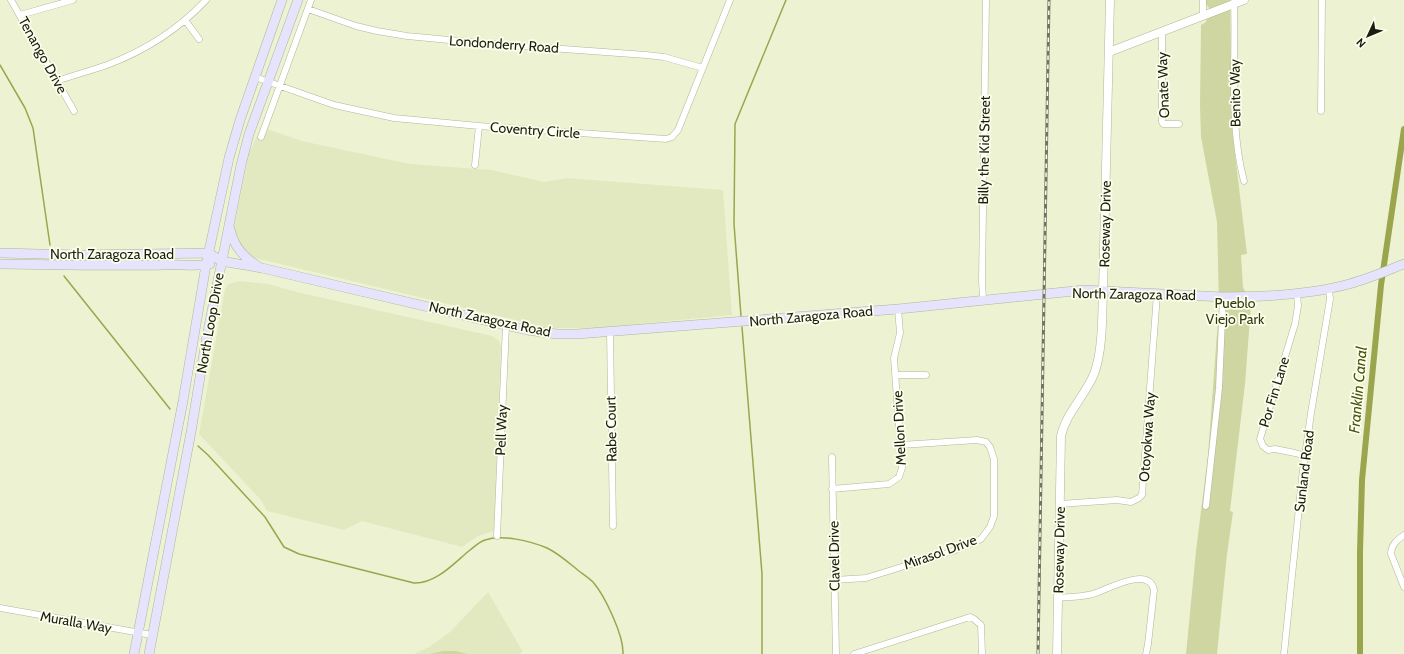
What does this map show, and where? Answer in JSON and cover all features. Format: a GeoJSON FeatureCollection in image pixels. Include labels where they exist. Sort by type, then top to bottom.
{"type":"FeatureCollection","features":[{"type":"Feature","properties":{"kind":"main road","name":"North Loop Drive"},"geometry":{"type":"LineString","coordinates":[[134,654],[183,401],[206,265],[229,158],[240,120],[282,0]]}},
{"type":"Feature","properties":{"kind":"main road","name":"North Loop Drive"},"geometry":{"type":"LineString","coordinates":[[149,654],[221,261],[241,165],[249,134],[298,0]]}},
{"type":"Feature","properties":{"kind":"main road"},"geometry":{"type":"LineString","coordinates":[[229,225],[232,239],[237,248],[256,266],[262,268]]}},
{"type":"Feature","properties":{"kind":"main road","name":"North Zaragoza Road"},"geometry":{"type":"LineString","coordinates":[[0,253],[80,255],[209,254],[221,261],[262,268],[506,325],[557,334],[610,332],[898,309],[1084,290],[1223,297],[1297,293],[1328,288],[1367,278],[1404,264]]}},
{"type":"Feature","properties":{"kind":"main road"},"geometry":{"type":"LineString","coordinates":[[5,264],[17,261],[69,262],[75,260],[80,255]]}},
{"type":"Feature","properties":{"kind":"main road","name":"North Zaragoza Road"},"geometry":{"type":"LineString","coordinates":[[5,264],[206,265],[221,261]]}},
{"type":"Feature","properties":{"kind":"main road"},"geometry":{"type":"LineString","coordinates":[[183,401],[195,404]]}},
{"type":"Feature","properties":{"kind":"street","name":"Tenango Drive"},"geometry":{"type":"LineString","coordinates":[[11,0],[74,111]]}},
{"type":"Feature","properties":{"kind":"street"},"geometry":{"type":"LineString","coordinates":[[20,15],[73,0]]}},
{"type":"Feature","properties":{"kind":"street"},"geometry":{"type":"LineString","coordinates":[[57,81],[106,65],[126,57],[153,43],[184,20],[206,0]]}},
{"type":"Feature","properties":{"kind":"street"},"geometry":{"type":"LineString","coordinates":[[261,137],[311,0]]}},
{"type":"Feature","properties":{"kind":"street","name":"Coventry Circle"},"geometry":{"type":"LineString","coordinates":[[255,77],[322,102],[368,113],[412,120],[668,139],[678,130],[730,0]]}},
{"type":"Feature","properties":{"kind":"street","name":"Billy the Kid Street"},"geometry":{"type":"LineString","coordinates":[[983,300],[986,0]]}},
{"type":"Feature","properties":{"kind":"street","name":"Roseway Drive"},"geometry":{"type":"LineString","coordinates":[[1057,654],[1061,436],[1062,430],[1069,415],[1087,387],[1097,365],[1101,334],[1110,0]]}},
{"type":"Feature","properties":{"kind":"street"},"geometry":{"type":"LineString","coordinates":[[1203,0],[1203,16]]}},
{"type":"Feature","properties":{"kind":"street"},"geometry":{"type":"LineString","coordinates":[[1109,52],[1203,16],[1234,2],[1244,0]]}},
{"type":"Feature","properties":{"kind":"street"},"geometry":{"type":"LineString","coordinates":[[1321,111],[1322,0]]}},
{"type":"Feature","properties":{"kind":"street","name":"Benito Way"},"geometry":{"type":"LineString","coordinates":[[1234,2],[1236,126],[1239,162],[1244,181]]}},
{"type":"Feature","properties":{"kind":"street","name":"Londonderry Road"},"geometry":{"type":"LineString","coordinates":[[308,9],[377,31],[407,36],[481,43],[646,54],[664,57],[702,68]]}},
{"type":"Feature","properties":{"kind":"street"},"geometry":{"type":"LineString","coordinates":[[184,20],[199,39]]}},
{"type":"Feature","properties":{"kind":"street","name":"Onate Way"},"geometry":{"type":"LineString","coordinates":[[1162,31],[1162,122],[1165,124],[1179,124]]}},
{"type":"Feature","properties":{"kind":"street"},"geometry":{"type":"LineString","coordinates":[[475,165],[479,126]]}},
{"type":"Feature","properties":{"kind":"street","name":"Sunland Road"},"geometry":{"type":"LineString","coordinates":[[1284,654],[1305,456],[1330,299],[1328,288]]}},
{"type":"Feature","properties":{"kind":"street","name":"Por Fin Lane"},"geometry":{"type":"LineString","coordinates":[[1297,293],[1298,306],[1294,324],[1260,440],[1263,446],[1268,450],[1295,453],[1305,456]]}},
{"type":"Feature","properties":{"kind":"street","name":"Otoyokwa Way"},"geometry":{"type":"LineString","coordinates":[[1060,504],[1117,500],[1131,502],[1142,495],[1157,294]]}},
{"type":"Feature","properties":{"kind":"street"},"geometry":{"type":"LineString","coordinates":[[1206,506],[1219,388],[1223,297]]}},
{"type":"Feature","properties":{"kind":"street","name":"Mellon Drive"},"geometry":{"type":"LineString","coordinates":[[832,489],[886,485],[896,481],[902,473],[902,445],[894,358],[900,328],[898,309]]}},
{"type":"Feature","properties":{"kind":"street","name":"Pell Way"},"geometry":{"type":"LineString","coordinates":[[497,536],[506,325]]}},
{"type":"Feature","properties":{"kind":"street","name":"Rabe Court"},"geometry":{"type":"LineString","coordinates":[[610,332],[613,526]]}},
{"type":"Feature","properties":{"kind":"street"},"geometry":{"type":"LineString","coordinates":[[896,375],[926,375]]}},
{"type":"Feature","properties":{"kind":"street","name":"Mirasol Drive"},"geometry":{"type":"LineString","coordinates":[[834,580],[866,578],[953,550],[981,539],[990,528],[994,516],[994,459],[990,447],[986,442],[977,440],[902,445]]}},
{"type":"Feature","properties":{"kind":"street","name":"Clavel Drive"},"geometry":{"type":"LineString","coordinates":[[832,457],[836,654]]}},
{"type":"Feature","properties":{"kind":"street"},"geometry":{"type":"LineString","coordinates":[[1404,535],[1392,546],[1391,554],[1404,588]]}},
{"type":"Feature","properties":{"kind":"street"},"geometry":{"type":"LineString","coordinates":[[1058,598],[1086,595],[1133,580],[1147,580],[1153,586],[1154,590],[1146,654]]}},
{"type":"Feature","properties":{"kind":"street","name":"Muralla Way"},"geometry":{"type":"LineString","coordinates":[[0,608],[152,635]]}},
{"type":"Feature","properties":{"kind":"street"},"geometry":{"type":"LineString","coordinates":[[854,654],[970,617],[981,625],[982,654]]}},
{"type":"Feature","properties":{"kind":"shaded area"},"geometry":{"type":"Polygon","coordinates":[[[261,127],[302,141],[410,164],[492,170],[544,182],[567,178],[723,190],[732,315],[597,328],[549,328],[255,258],[248,255],[234,236],[234,228],[249,153],[261,127]]]}},
{"type":"Feature","properties":{"kind":"shaded area"},"geometry":{"type":"Polygon","coordinates":[[[238,281],[268,284],[301,293],[492,336],[499,341],[501,347],[494,531],[478,536],[462,547],[362,521],[344,530],[267,511],[261,500],[199,434],[225,289],[228,284],[238,281]]]}},
{"type":"Feature","properties":{"kind":"shaded area"},"geometry":{"type":"Polygon","coordinates":[[[488,592],[523,652],[519,654],[414,654],[429,647],[450,632],[488,592]]]}},
{"type":"Feature","properties":{"kind":"green space","name":"Pueblo Viejo Park"},"geometry":{"type":"Polygon","coordinates":[[[1206,0],[1230,0],[1232,129],[1247,254],[1241,255],[1243,287],[1251,305],[1245,384],[1230,511],[1233,512],[1227,554],[1217,654],[1186,654],[1196,551],[1208,455],[1219,306],[1217,222],[1201,137],[1201,25],[1206,22],[1209,8],[1206,4],[1206,0]]]}},
{"type":"Feature","properties":{"kind":"green space"},"geometry":{"type":"Polygon","coordinates":[[[443,651],[456,651],[467,654],[430,654],[443,651]]]}},
{"type":"Feature","properties":{"kind":"waterway"},"geometry":{"type":"LineString","coordinates":[[741,316],[734,224],[735,124],[786,0]]}},
{"type":"Feature","properties":{"kind":"waterway"},"geometry":{"type":"LineString","coordinates":[[0,65],[25,108],[33,128],[50,245]]}},
{"type":"Feature","properties":{"kind":"waterway","name":"Franklin Canal"},"geometry":{"type":"LineString","coordinates":[[1360,654],[1362,480],[1381,285],[1404,129]]}},
{"type":"Feature","properties":{"kind":"waterway"},"geometry":{"type":"LineString","coordinates":[[64,276],[170,409]]}},
{"type":"Feature","properties":{"kind":"waterway"},"geometry":{"type":"LineString","coordinates":[[742,327],[762,574],[762,654]]}},
{"type":"Feature","properties":{"kind":"waterway"},"geometry":{"type":"LineString","coordinates":[[198,446],[265,517],[284,547],[299,554],[414,583],[430,580],[444,572],[481,542],[492,538],[516,539],[547,548],[559,555],[593,582],[598,588],[613,616],[620,637],[623,654]]}},
{"type":"Feature","properties":{"kind":"railway"},"geometry":{"type":"LineString","coordinates":[[1038,654],[1049,0]]}}]}
